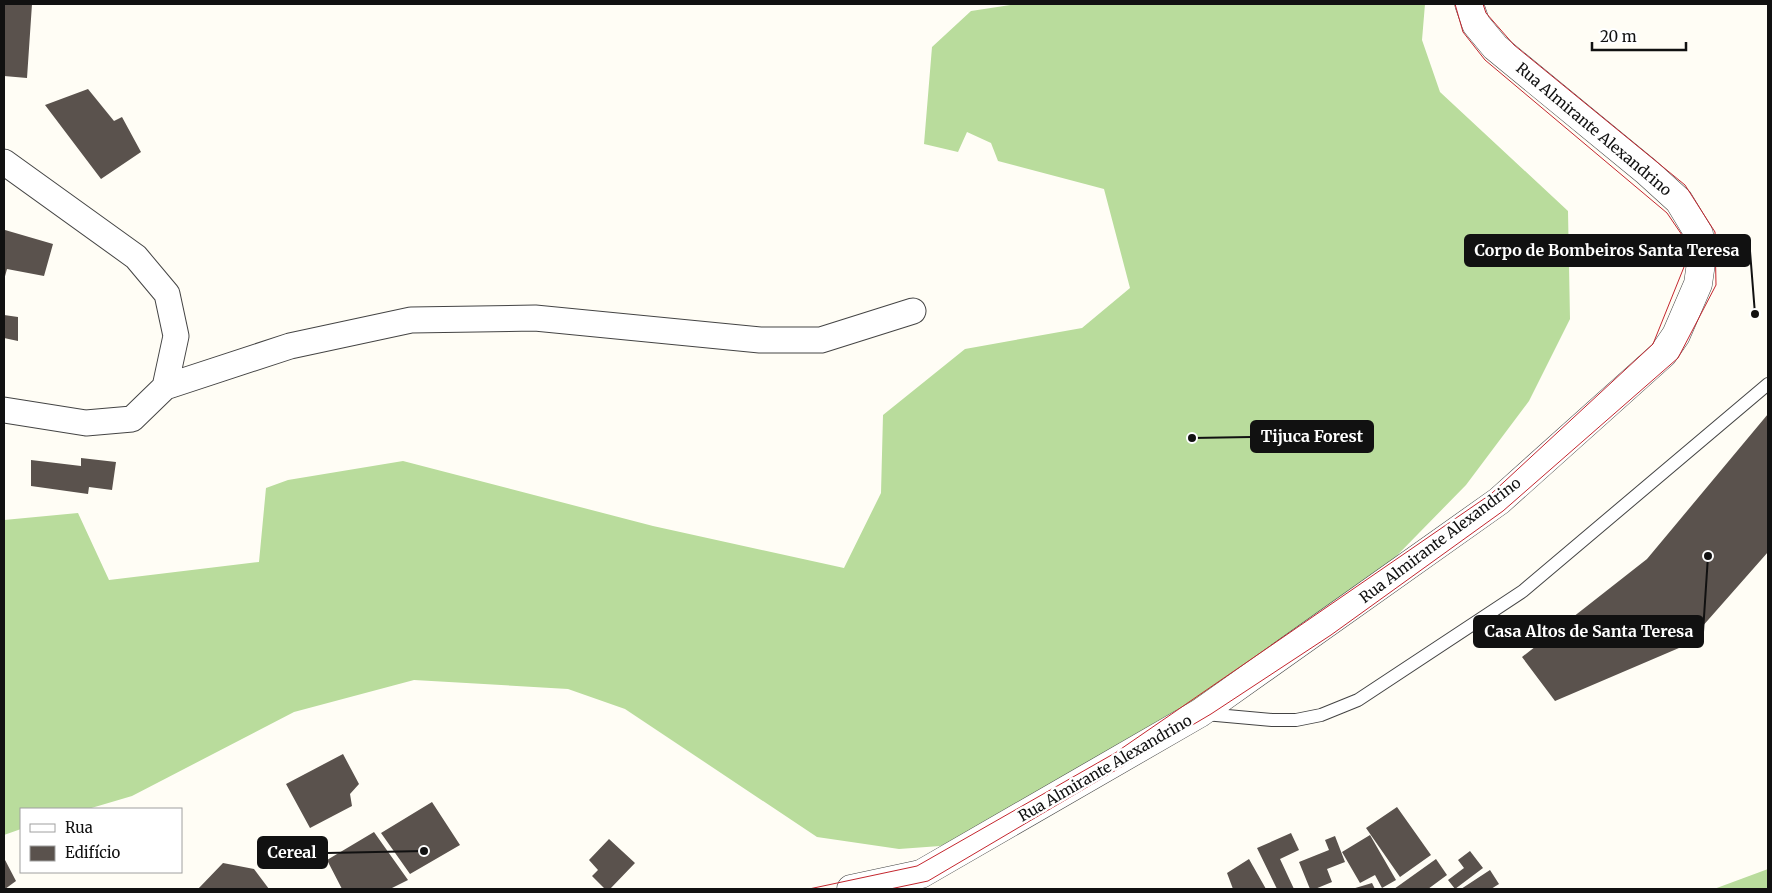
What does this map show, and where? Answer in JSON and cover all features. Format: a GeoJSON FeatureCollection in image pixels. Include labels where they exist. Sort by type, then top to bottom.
{"type":"FeatureCollection","features":[{"type":"Feature","properties":{"kind":"street","name":"Rua Almirante Alexandrino"},"geometry":{"type":"LineString","coordinates":[[851,889],[921,874],[1200,713],[1498,501],[1662,354],[1676,335],[1698,284],[1701,263],[1699,234],[1679,201],[1494,46],[1476,24],[1471,6]]}},
{"type":"Feature","properties":{"kind":"street"},"geometry":{"type":"LineString","coordinates":[[4,162],[136,258],[167,294],[176,336],[165,387]]}},
{"type":"Feature","properties":{"kind":"street"},"geometry":{"type":"LineString","coordinates":[[4,410],[86,423],[132,419],[165,387],[290,346],[411,320],[535,318],[760,340],[821,340],[914,311]]}},
{"type":"Feature","properties":{"kind":"lane"},"geometry":{"type":"LineString","coordinates":[[1200,713],[1272,720],[1296,720],[1321,715],[1358,700],[1523,590],[1768,384]]}},
{"type":"Feature","properties":{"kind":"green space"},"geometry":{"type":"Polygon","coordinates":[[[1017,4],[1425,4],[1422,40],[1440,92],[1568,211],[1570,319],[1529,401],[1466,485],[1371,582],[1029,812],[940,846],[899,849],[817,837],[625,709],[568,689],[414,680],[294,712],[132,796],[91,808],[20,808],[20,829],[4,835],[4,520],[78,513],[109,580],[259,562],[266,488],[288,480],[403,461],[653,526],[844,568],[881,493],[883,415],[965,349],[1082,328],[1130,288],[1104,189],[998,161],[991,143],[967,132],[958,152],[924,144],[932,47],[971,11],[1017,4]]]}},
{"type":"Feature","properties":{"kind":"green space"},"geometry":{"type":"Polygon","coordinates":[[[1768,869],[1768,889],[1714,889],[1768,869]]]}},
{"type":"Feature","properties":{"kind":"building"},"geometry":{"type":"Polygon","coordinates":[[[4,4],[32,4],[27,78],[4,76],[4,4]]]}},
{"type":"Feature","properties":{"kind":"building"},"geometry":{"type":"Polygon","coordinates":[[[88,89],[114,121],[122,117],[141,152],[101,179],[45,105],[88,89]]]}},
{"type":"Feature","properties":{"kind":"building"},"geometry":{"type":"Polygon","coordinates":[[[5,230],[53,244],[44,276],[7,269],[4,280],[5,230]]]}},
{"type":"Feature","properties":{"kind":"building"},"geometry":{"type":"Polygon","coordinates":[[[4,315],[18,317],[18,341],[4,338],[4,315]]]}},
{"type":"Feature","properties":{"kind":"building"},"geometry":{"type":"Polygon","coordinates":[[[1768,414],[1768,552],[1686,645],[1555,701],[1522,657],[1647,559],[1768,414]]]}},
{"type":"Feature","properties":{"kind":"building"},"geometry":{"type":"Polygon","coordinates":[[[81,458],[116,462],[112,490],[89,487],[88,494],[31,486],[31,460],[81,466],[81,458]]]}},
{"type":"Feature","properties":{"kind":"building"},"geometry":{"type":"Polygon","coordinates":[[[343,754],[359,784],[350,794],[352,806],[310,828],[286,784],[343,754]]]}},
{"type":"Feature","properties":{"kind":"building"},"geometry":{"type":"Polygon","coordinates":[[[432,802],[460,845],[410,874],[381,833],[432,802]]]}},
{"type":"Feature","properties":{"kind":"building"},"geometry":{"type":"Polygon","coordinates":[[[1397,807],[1431,855],[1400,877],[1366,828],[1397,807]]]}},
{"type":"Feature","properties":{"kind":"building"},"geometry":{"type":"Polygon","coordinates":[[[374,832],[408,880],[390,889],[342,889],[327,860],[374,832]]]}},
{"type":"Feature","properties":{"kind":"building"},"geometry":{"type":"Polygon","coordinates":[[[1291,833],[1299,850],[1280,859],[1294,889],[1277,889],[1257,848],[1291,833]]]}},
{"type":"Feature","properties":{"kind":"building"},"geometry":{"type":"Polygon","coordinates":[[[1370,835],[1396,880],[1382,888],[1375,875],[1360,883],[1342,852],[1370,835]]]}},
{"type":"Feature","properties":{"kind":"building"},"geometry":{"type":"Polygon","coordinates":[[[1335,836],[1345,862],[1327,869],[1332,882],[1315,889],[1310,889],[1299,862],[1329,850],[1325,840],[1335,836]]]}},
{"type":"Feature","properties":{"kind":"building"},"geometry":{"type":"Polygon","coordinates":[[[609,839],[635,863],[610,889],[605,889],[592,876],[598,870],[589,860],[609,839]]]}},
{"type":"Feature","properties":{"kind":"building"},"geometry":{"type":"Polygon","coordinates":[[[1470,851],[1483,868],[1455,889],[1448,880],[1464,868],[1458,860],[1470,851]]]}},
{"type":"Feature","properties":{"kind":"building"},"geometry":{"type":"Polygon","coordinates":[[[4,858],[16,881],[5,889],[4,889],[4,858]]]}},
{"type":"Feature","properties":{"kind":"building"},"geometry":{"type":"Polygon","coordinates":[[[1249,859],[1266,889],[1233,889],[1227,873],[1249,859]]]}},
{"type":"Feature","properties":{"kind":"building"},"geometry":{"type":"Polygon","coordinates":[[[1436,859],[1447,875],[1428,889],[1394,889],[1436,859]]]}},
{"type":"Feature","properties":{"kind":"building"},"geometry":{"type":"Polygon","coordinates":[[[223,863],[254,869],[269,889],[198,889],[223,863]]]}},
{"type":"Feature","properties":{"kind":"building"},"geometry":{"type":"Polygon","coordinates":[[[1490,870],[1499,884],[1491,889],[1461,889],[1490,870]]]}},
{"type":"Feature","properties":{"kind":"building"},"geometry":{"type":"Polygon","coordinates":[[[1372,883],[1375,889],[1352,889],[1372,883]]]}},
{"type":"Feature","properties":{"kind":"tram line"},"geometry":{"type":"LineString","coordinates":[[809,889],[917,866],[1115,753],[1491,494],[1653,344],[1684,267],[1682,235],[1667,213],[1485,60],[1463,32],[1455,4]]}},
{"type":"Feature","properties":{"kind":"tram line"},"geometry":{"type":"LineString","coordinates":[[890,889],[928,881],[1211,714],[1331,635],[1503,511],[1678,358],[1716,285],[1715,232],[1685,185],[1514,45],[1486,13],[1483,4]]}},
{"type":"Feature","properties":{"kind":"place","name":"Corpo de Bombeiros Santa Teresa"},"geometry":{"type":"Point","coordinates":[1755,314]}},
{"type":"Feature","properties":{"kind":"place","name":"Tijuca Forest"},"geometry":{"type":"Point","coordinates":[1192,438]}},
{"type":"Feature","properties":{"kind":"place","name":"Casa Altos de Santa Teresa"},"geometry":{"type":"Point","coordinates":[1708,556]}},
{"type":"Feature","properties":{"kind":"place","name":"Cereal"},"geometry":{"type":"Point","coordinates":[424,851]}}]}
